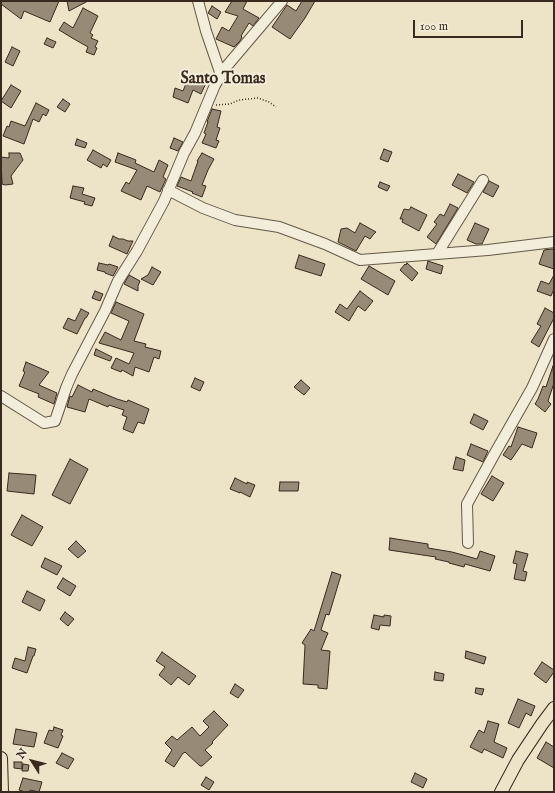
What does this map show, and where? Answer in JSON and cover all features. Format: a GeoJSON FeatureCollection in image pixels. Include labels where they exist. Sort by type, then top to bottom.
{"type":"FeatureCollection","features":[{"type":"Feature","properties":{"kind":"main road"},"geometry":{"type":"LineString","coordinates":[[501,792],[518,760],[554,708]]}},
{"type":"Feature","properties":{"kind":"main road"},"geometry":{"type":"LineString","coordinates":[[1,758],[2,792]]}},
{"type":"Feature","properties":{"kind":"street"},"geometry":{"type":"LineString","coordinates":[[198,1],[206,31],[221,75]]}},
{"type":"Feature","properties":{"kind":"street"},"geometry":{"type":"LineString","coordinates":[[1,396],[44,424],[55,421],[72,374],[105,311],[118,281],[137,251],[164,200],[215,85],[221,75],[282,1]]}},
{"type":"Feature","properties":{"kind":"street"},"geometry":{"type":"LineString","coordinates":[[437,254],[484,180]]}},
{"type":"Feature","properties":{"kind":"street"},"geometry":{"type":"LineString","coordinates":[[168,190],[203,208],[235,220],[278,227],[326,244],[360,260],[488,250],[554,242]]}},
{"type":"Feature","properties":{"kind":"street"},"geometry":{"type":"LineString","coordinates":[[468,543],[467,504],[532,388],[554,340]]}},
{"type":"Feature","properties":{"kind":"path"},"geometry":{"type":"LineString","coordinates":[[206,106],[230,104],[240,100],[258,98],[269,102],[276,107]]}},
{"type":"Feature","properties":{"kind":"building"},"geometry":{"type":"Polygon","coordinates":[[[1,1],[59,1],[50,22],[24,11],[21,19],[1,4],[1,1]]]}},
{"type":"Feature","properties":{"kind":"building"},"geometry":{"type":"Polygon","coordinates":[[[67,1],[88,1],[69,11],[67,1]]]}},
{"type":"Feature","properties":{"kind":"building"},"geometry":{"type":"Polygon","coordinates":[[[232,1],[247,1],[243,9],[259,18],[253,26],[249,23],[241,36],[240,41],[234,47],[216,39],[222,27],[229,31],[238,16],[225,12],[232,1]]]}},
{"type":"Feature","properties":{"kind":"building"},"geometry":{"type":"Polygon","coordinates":[[[302,1],[315,1],[290,39],[272,27],[287,5],[296,11],[302,1]]]}},
{"type":"Feature","properties":{"kind":"building"},"geometry":{"type":"Polygon","coordinates":[[[212,6],[221,12],[217,19],[208,13],[212,6]]]}},
{"type":"Feature","properties":{"kind":"building"},"geometry":{"type":"Polygon","coordinates":[[[83,8],[98,16],[90,33],[93,35],[91,38],[98,41],[95,47],[97,48],[94,55],[86,52],[88,47],[59,30],[64,22],[73,28],[83,8]]]}},
{"type":"Feature","properties":{"kind":"building"},"geometry":{"type":"Polygon","coordinates":[[[47,38],[56,42],[53,48],[44,44],[47,38]]]}},
{"type":"Feature","properties":{"kind":"building"},"geometry":{"type":"Polygon","coordinates":[[[12,47],[20,51],[13,66],[5,62],[12,47]]]}},
{"type":"Feature","properties":{"kind":"building"},"geometry":{"type":"Polygon","coordinates":[[[189,76],[206,83],[201,94],[193,90],[188,103],[173,97],[175,88],[183,91],[189,76]]]}},
{"type":"Feature","properties":{"kind":"building"},"geometry":{"type":"Polygon","coordinates":[[[11,85],[21,91],[11,108],[1,101],[11,85]]]}},
{"type":"Feature","properties":{"kind":"building"},"geometry":{"type":"Polygon","coordinates":[[[63,99],[70,104],[65,112],[57,107],[63,99]]]}},
{"type":"Feature","properties":{"kind":"building"},"geometry":{"type":"Polygon","coordinates":[[[36,103],[49,110],[46,116],[43,114],[39,122],[33,119],[24,144],[3,136],[11,121],[25,126],[36,103]]]}},
{"type":"Feature","properties":{"kind":"building"},"geometry":{"type":"Polygon","coordinates":[[[212,109],[221,111],[217,127],[220,128],[216,140],[219,141],[216,148],[202,143],[206,134],[204,133],[212,109]]]}},
{"type":"Feature","properties":{"kind":"building"},"geometry":{"type":"Polygon","coordinates":[[[174,138],[183,142],[178,151],[170,148],[174,138]]]}},
{"type":"Feature","properties":{"kind":"building"},"geometry":{"type":"Polygon","coordinates":[[[77,139],[87,143],[85,148],[75,145],[77,139]]]}},
{"type":"Feature","properties":{"kind":"building"},"geometry":{"type":"Polygon","coordinates":[[[384,149],[392,152],[388,162],[380,159],[384,149]]]}},
{"type":"Feature","properties":{"kind":"building"},"geometry":{"type":"Polygon","coordinates":[[[93,150],[111,160],[107,167],[103,164],[101,168],[87,160],[93,150]]]}},
{"type":"Feature","properties":{"kind":"building"},"geometry":{"type":"Polygon","coordinates":[[[9,153],[20,153],[23,160],[11,176],[13,184],[5,185],[2,184],[1,157],[9,158],[9,153]]]}},
{"type":"Feature","properties":{"kind":"building"},"geometry":{"type":"Polygon","coordinates":[[[118,153],[136,160],[135,163],[154,172],[159,160],[168,165],[163,177],[166,179],[160,192],[147,186],[141,200],[121,191],[126,182],[129,184],[137,170],[115,162],[118,153]]]}},
{"type":"Feature","properties":{"kind":"building"},"geometry":{"type":"Polygon","coordinates":[[[202,153],[214,159],[202,185],[206,186],[202,197],[177,186],[181,177],[191,181],[197,161],[202,153]]]}},
{"type":"Feature","properties":{"kind":"building"},"geometry":{"type":"Polygon","coordinates":[[[458,174],[474,182],[467,193],[452,185],[458,174]]]}},
{"type":"Feature","properties":{"kind":"building"},"geometry":{"type":"Polygon","coordinates":[[[489,181],[499,186],[493,197],[483,192],[489,181]]]}},
{"type":"Feature","properties":{"kind":"building"},"geometry":{"type":"Polygon","coordinates":[[[380,182],[390,186],[387,191],[378,187],[380,182]]]}},
{"type":"Feature","properties":{"kind":"building"},"geometry":{"type":"Polygon","coordinates":[[[73,186],[84,188],[82,194],[95,198],[92,206],[84,204],[85,202],[70,198],[73,186]]]}},
{"type":"Feature","properties":{"kind":"building"},"geometry":{"type":"Polygon","coordinates":[[[450,204],[458,208],[436,244],[427,237],[437,224],[434,222],[440,214],[444,216],[450,204]]]}},
{"type":"Feature","properties":{"kind":"building"},"geometry":{"type":"Polygon","coordinates":[[[411,207],[427,215],[419,231],[402,222],[403,219],[400,219],[404,209],[409,210],[411,207]]]}},
{"type":"Feature","properties":{"kind":"building"},"geometry":{"type":"Polygon","coordinates":[[[360,223],[376,232],[370,239],[365,236],[356,251],[338,242],[341,229],[347,228],[355,233],[360,223]]]}},
{"type":"Feature","properties":{"kind":"building"},"geometry":{"type":"Polygon","coordinates":[[[475,223],[489,229],[482,244],[476,244],[467,240],[475,223]]]}},
{"type":"Feature","properties":{"kind":"building"},"geometry":{"type":"Polygon","coordinates":[[[113,236],[119,239],[133,241],[127,254],[109,246],[113,236]]]}},
{"type":"Feature","properties":{"kind":"building"},"geometry":{"type":"Polygon","coordinates":[[[544,250],[554,250],[554,269],[539,264],[544,250]]]}},
{"type":"Feature","properties":{"kind":"building"},"geometry":{"type":"Polygon","coordinates":[[[299,255],[325,264],[321,276],[295,268],[299,255]]]}},
{"type":"Feature","properties":{"kind":"building"},"geometry":{"type":"Polygon","coordinates":[[[428,261],[443,266],[441,274],[426,269],[428,261]]]}},
{"type":"Feature","properties":{"kind":"building"},"geometry":{"type":"Polygon","coordinates":[[[99,263],[118,267],[113,276],[97,270],[99,263]]]}},
{"type":"Feature","properties":{"kind":"building"},"geometry":{"type":"Polygon","coordinates":[[[407,263],[418,273],[412,281],[400,270],[407,263]]]}},
{"type":"Feature","properties":{"kind":"building"},"geometry":{"type":"Polygon","coordinates":[[[369,266],[395,281],[388,295],[361,279],[369,266]]]}},
{"type":"Feature","properties":{"kind":"building"},"geometry":{"type":"Polygon","coordinates":[[[152,267],[161,272],[153,285],[141,279],[148,275],[152,267]]]}},
{"type":"Feature","properties":{"kind":"building"},"geometry":{"type":"Polygon","coordinates":[[[129,275],[140,281],[138,291],[124,284],[129,275]]]}},
{"type":"Feature","properties":{"kind":"building"},"geometry":{"type":"Polygon","coordinates":[[[554,275],[554,289],[551,296],[537,291],[541,281],[549,284],[554,275]]]}},
{"type":"Feature","properties":{"kind":"building"},"geometry":{"type":"Polygon","coordinates":[[[95,291],[103,294],[100,301],[92,298],[95,291]]]}},
{"type":"Feature","properties":{"kind":"building"},"geometry":{"type":"Polygon","coordinates":[[[360,291],[373,301],[365,311],[358,306],[349,321],[335,312],[340,304],[347,309],[360,291]]]}},
{"type":"Feature","properties":{"kind":"building"},"geometry":{"type":"Polygon","coordinates":[[[116,302],[144,314],[134,341],[146,344],[145,347],[161,351],[159,359],[154,357],[149,372],[135,367],[133,376],[122,370],[121,372],[111,368],[116,358],[129,364],[134,353],[99,343],[105,332],[121,340],[129,321],[111,313],[116,302]]]}},
{"type":"Feature","properties":{"kind":"building"},"geometry":{"type":"Polygon","coordinates":[[[545,308],[554,313],[554,318],[539,347],[531,342],[541,326],[537,324],[545,308]]]}},
{"type":"Feature","properties":{"kind":"building"},"geometry":{"type":"Polygon","coordinates":[[[81,309],[89,313],[77,334],[63,328],[68,318],[75,321],[81,309]]]}},
{"type":"Feature","properties":{"kind":"building"},"geometry":{"type":"Polygon","coordinates":[[[96,349],[112,357],[110,361],[94,355],[96,349]]]}},
{"type":"Feature","properties":{"kind":"building"},"geometry":{"type":"Polygon","coordinates":[[[26,362],[49,372],[39,385],[57,393],[54,404],[38,397],[39,394],[19,386],[25,372],[23,371],[26,362]]]}},
{"type":"Feature","properties":{"kind":"building"},"geometry":{"type":"Polygon","coordinates":[[[553,366],[554,383],[548,401],[551,404],[545,412],[535,404],[543,386],[546,387],[553,366]]]}},
{"type":"Feature","properties":{"kind":"building"},"geometry":{"type":"Polygon","coordinates":[[[195,378],[204,382],[200,391],[191,387],[195,378]]]}},
{"type":"Feature","properties":{"kind":"building"},"geometry":{"type":"Polygon","coordinates":[[[301,380],[310,388],[304,395],[294,387],[301,380]]]}},
{"type":"Feature","properties":{"kind":"building"},"geometry":{"type":"Polygon","coordinates":[[[78,385],[92,392],[93,389],[117,399],[127,402],[128,400],[149,409],[144,424],[138,422],[133,433],[123,429],[127,417],[122,415],[124,410],[109,405],[108,407],[89,399],[85,412],[67,407],[70,396],[72,397],[78,385]]]}},
{"type":"Feature","properties":{"kind":"building"},"geometry":{"type":"Polygon","coordinates":[[[474,414],[488,421],[483,430],[470,423],[474,414]]]}},
{"type":"Feature","properties":{"kind":"building"},"geometry":{"type":"Polygon","coordinates":[[[518,427],[537,433],[532,448],[522,444],[511,460],[503,455],[509,446],[511,447],[518,427]]]}},
{"type":"Feature","properties":{"kind":"building"},"geometry":{"type":"Polygon","coordinates":[[[471,444],[488,451],[483,462],[467,455],[471,444]]]}},
{"type":"Feature","properties":{"kind":"building"},"geometry":{"type":"Polygon","coordinates":[[[456,457],[465,460],[463,471],[453,469],[456,457]]]}},
{"type":"Feature","properties":{"kind":"building"},"geometry":{"type":"Polygon","coordinates":[[[70,459],[88,469],[70,504],[52,495],[70,459]]]}},
{"type":"Feature","properties":{"kind":"building"},"geometry":{"type":"Polygon","coordinates":[[[9,473],[36,475],[34,494],[7,491],[9,473]]]}},
{"type":"Feature","properties":{"kind":"building"},"geometry":{"type":"Polygon","coordinates":[[[492,476],[504,483],[493,501],[481,494],[492,476]]]}},
{"type":"Feature","properties":{"kind":"building"},"geometry":{"type":"Polygon","coordinates":[[[235,478],[247,484],[247,482],[255,485],[250,497],[230,489],[235,478]]]}},
{"type":"Feature","properties":{"kind":"building"},"geometry":{"type":"Polygon","coordinates":[[[280,482],[299,482],[298,491],[279,491],[280,482]]]}},
{"type":"Feature","properties":{"kind":"building"},"geometry":{"type":"Polygon","coordinates":[[[22,515],[43,527],[32,546],[11,535],[22,515]]]}},
{"type":"Feature","properties":{"kind":"building"},"geometry":{"type":"Polygon","coordinates":[[[390,538],[428,544],[428,548],[452,552],[477,559],[480,551],[495,556],[490,571],[465,564],[464,567],[435,559],[436,557],[389,550],[390,538]]]}},
{"type":"Feature","properties":{"kind":"building"},"geometry":{"type":"Polygon","coordinates":[[[76,541],[86,551],[78,558],[68,549],[76,541]]]}},
{"type":"Feature","properties":{"kind":"building"},"geometry":{"type":"Polygon","coordinates":[[[516,551],[528,554],[523,571],[527,572],[525,581],[514,579],[517,564],[513,563],[516,551]]]}},
{"type":"Feature","properties":{"kind":"building"},"geometry":{"type":"Polygon","coordinates":[[[45,558],[62,566],[57,575],[41,567],[45,558]]]}},
{"type":"Feature","properties":{"kind":"building"},"geometry":{"type":"Polygon","coordinates":[[[332,572],[341,575],[329,615],[326,614],[321,630],[328,633],[321,650],[330,651],[327,689],[318,688],[318,685],[303,684],[305,645],[302,643],[311,629],[314,631],[332,572]]]}},
{"type":"Feature","properties":{"kind":"building"},"geometry":{"type":"Polygon","coordinates":[[[63,578],[76,586],[70,596],[57,588],[63,578]]]}},
{"type":"Feature","properties":{"kind":"building"},"geometry":{"type":"Polygon","coordinates":[[[27,591],[45,600],[40,611],[22,602],[27,591]]]}},
{"type":"Feature","properties":{"kind":"building"},"geometry":{"type":"Polygon","coordinates":[[[65,612],[74,619],[68,626],[60,619],[65,612]]]}},
{"type":"Feature","properties":{"kind":"building"},"geometry":{"type":"Polygon","coordinates":[[[374,615],[384,617],[384,615],[391,616],[390,626],[380,625],[379,630],[371,628],[374,615]]]}},
{"type":"Feature","properties":{"kind":"building"},"geometry":{"type":"Polygon","coordinates":[[[28,647],[36,649],[27,673],[12,668],[15,658],[25,661],[28,647]]]}},
{"type":"Feature","properties":{"kind":"building"},"geometry":{"type":"Polygon","coordinates":[[[466,651],[486,657],[484,664],[465,658],[466,651]]]}},
{"type":"Feature","properties":{"kind":"building"},"geometry":{"type":"Polygon","coordinates":[[[162,652],[196,676],[189,685],[178,677],[171,685],[159,675],[165,667],[156,661],[162,652]]]}},
{"type":"Feature","properties":{"kind":"building"},"geometry":{"type":"Polygon","coordinates":[[[542,662],[554,670],[546,683],[534,674],[542,662]]]}},
{"type":"Feature","properties":{"kind":"building"},"geometry":{"type":"Polygon","coordinates":[[[435,672],[444,674],[443,681],[434,680],[435,672]]]}},
{"type":"Feature","properties":{"kind":"building"},"geometry":{"type":"Polygon","coordinates":[[[235,684],[244,690],[238,698],[230,693],[235,684]]]}},
{"type":"Feature","properties":{"kind":"building"},"geometry":{"type":"Polygon","coordinates":[[[476,688],[484,689],[482,695],[475,693],[476,688]]]}},
{"type":"Feature","properties":{"kind":"building"},"geometry":{"type":"Polygon","coordinates":[[[518,699],[535,706],[531,716],[526,713],[519,728],[508,723],[518,699]]]}},
{"type":"Feature","properties":{"kind":"building"},"geometry":{"type":"Polygon","coordinates":[[[214,711],[228,725],[205,750],[212,757],[202,766],[200,766],[185,752],[174,767],[165,761],[172,750],[165,743],[172,736],[177,740],[192,727],[200,736],[209,727],[203,721],[214,711]]]}},
{"type":"Feature","properties":{"kind":"building"},"geometry":{"type":"Polygon","coordinates":[[[488,721],[499,724],[494,742],[507,748],[503,758],[484,749],[482,753],[470,747],[479,730],[484,733],[488,721]]]}},
{"type":"Feature","properties":{"kind":"building"},"geometry":{"type":"Polygon","coordinates":[[[54,727],[63,730],[61,735],[63,736],[58,748],[44,743],[49,730],[53,731],[54,727]]]}},
{"type":"Feature","properties":{"kind":"building"},"geometry":{"type":"Polygon","coordinates":[[[16,729],[37,733],[34,747],[13,744],[16,729]]]}},
{"type":"Feature","properties":{"kind":"building"},"geometry":{"type":"Polygon","coordinates":[[[546,742],[554,747],[554,768],[537,758],[546,742]]]}},
{"type":"Feature","properties":{"kind":"building"},"geometry":{"type":"Polygon","coordinates":[[[62,753],[74,759],[68,769],[56,763],[62,753]]]}},
{"type":"Feature","properties":{"kind":"building"},"geometry":{"type":"Polygon","coordinates":[[[14,762],[22,762],[22,769],[14,768],[14,762]]]}},
{"type":"Feature","properties":{"kind":"building"},"geometry":{"type":"Polygon","coordinates":[[[23,764],[29,765],[28,771],[22,771],[23,764]]]}},
{"type":"Feature","properties":{"kind":"building"},"geometry":{"type":"Polygon","coordinates":[[[415,773],[427,779],[423,788],[411,782],[415,773]]]}},
{"type":"Feature","properties":{"kind":"building"},"geometry":{"type":"Polygon","coordinates":[[[206,777],[214,782],[209,790],[201,785],[206,777]]]}},
{"type":"Feature","properties":{"kind":"building"},"geometry":{"type":"Polygon","coordinates":[[[23,778],[42,782],[39,792],[30,790],[29,792],[25,792],[19,790],[23,778]]]}},
{"type":"Feature","properties":{"kind":"district","name":"Santo Tomas"},"geometry":{"type":"Point","coordinates":[223,80]}}]}
